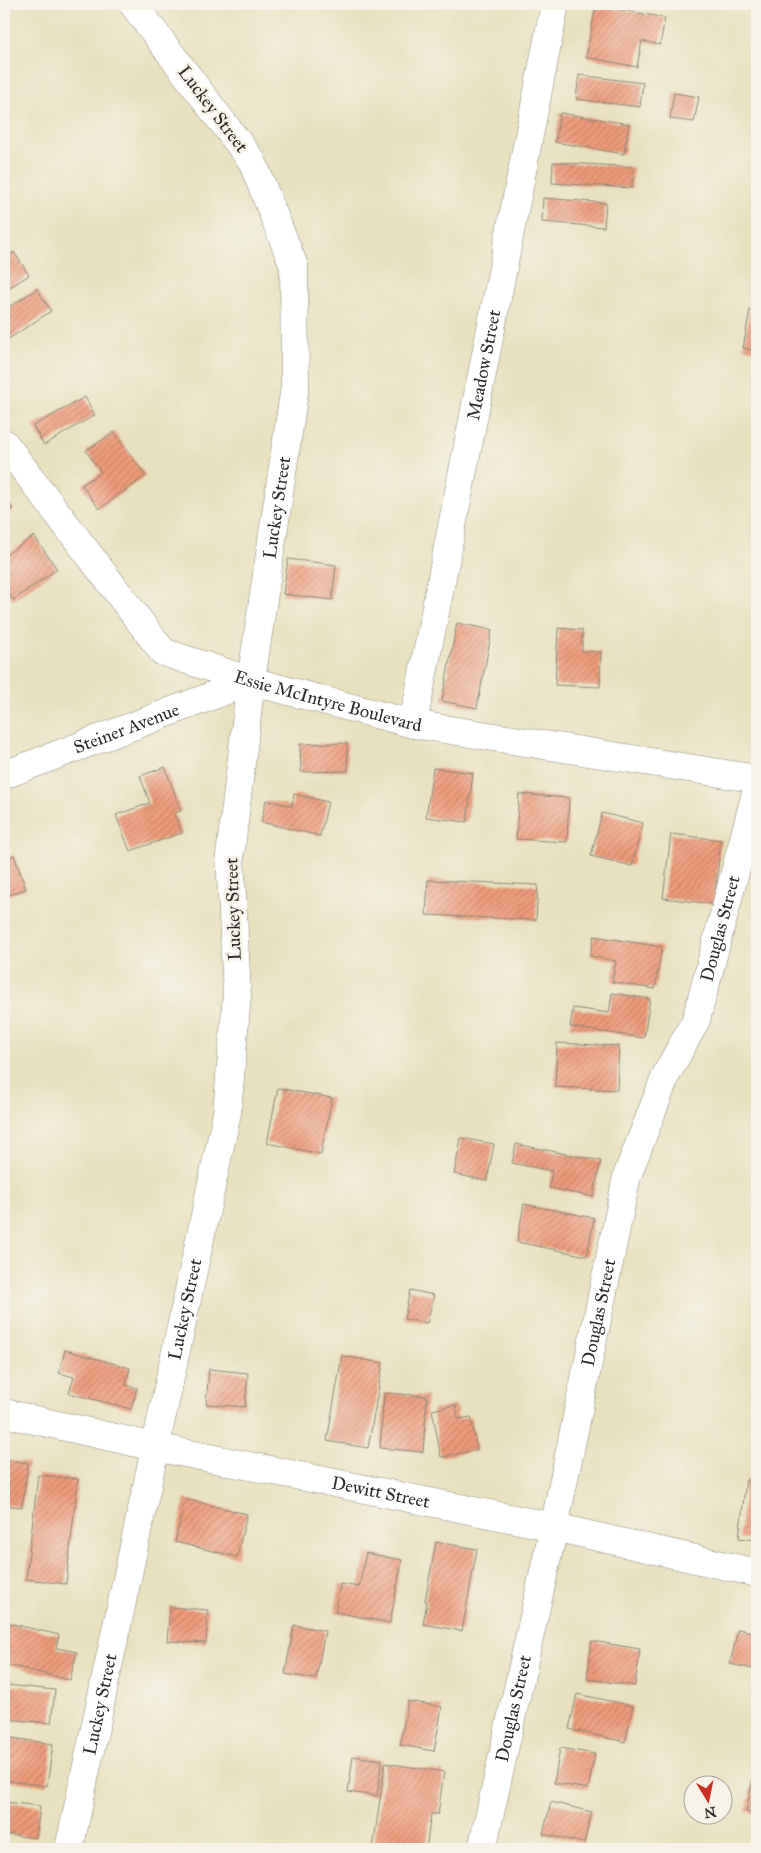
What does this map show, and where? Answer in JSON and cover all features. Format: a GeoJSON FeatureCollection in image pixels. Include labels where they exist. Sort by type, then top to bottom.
{"type":"FeatureCollection","features":[{"type":"Feature","properties":{"kind":"street","name":"Luckey Street"},"geometry":{"type":"LineString","coordinates":[[69,1849],[227,1113],[237,995],[230,856],[250,681],[295,386],[294,266],[252,161],[133,4]]}},
{"type":"Feature","properties":{"kind":"street","name":"Meadow Street"},"geometry":{"type":"LineString","coordinates":[[413,724],[555,4]]}},
{"type":"Feature","properties":{"kind":"street","name":"Essie McIntyre Boulevard"},"geometry":{"type":"LineString","coordinates":[[4,442],[163,652],[250,681],[413,724],[757,779]]}},
{"type":"Feature","properties":{"kind":"street","name":"Steiner Avenue"},"geometry":{"type":"LineString","coordinates":[[4,775],[250,681]]}},
{"type":"Feature","properties":{"kind":"street","name":"Douglas Street"},"geometry":{"type":"LineString","coordinates":[[482,1849],[554,1527],[627,1176],[666,1075],[696,1020],[757,789]]}},
{"type":"Feature","properties":{"kind":"street","name":"Dewitt Street"},"geometry":{"type":"LineString","coordinates":[[4,1413],[155,1447],[554,1527],[757,1573]]}},
{"type":"Feature","properties":{"kind":"building"},"geometry":{"type":"Polygon","coordinates":[[[596,5],[665,18],[660,45],[642,41],[637,67],[586,57],[596,5]]]}},
{"type":"Feature","properties":{"kind":"building"},"geometry":{"type":"Polygon","coordinates":[[[579,75],[643,83],[640,107],[576,99],[579,75]]]}},
{"type":"Feature","properties":{"kind":"building"},"geometry":{"type":"Polygon","coordinates":[[[674,93],[699,97],[694,122],[670,119],[674,93]]]}},
{"type":"Feature","properties":{"kind":"building"},"geometry":{"type":"Polygon","coordinates":[[[560,113],[629,124],[624,154],[555,142],[560,113]]]}},
{"type":"Feature","properties":{"kind":"building"},"geometry":{"type":"Polygon","coordinates":[[[553,162],[633,167],[632,188],[552,183],[553,162]]]}},
{"type":"Feature","properties":{"kind":"building"},"geometry":{"type":"Polygon","coordinates":[[[543,198],[606,203],[604,227],[542,222],[543,198]]]}},
{"type":"Feature","properties":{"kind":"building"},"geometry":{"type":"Polygon","coordinates":[[[14,252],[29,275],[4,291],[4,259],[14,252]]]}},
{"type":"Feature","properties":{"kind":"building"},"geometry":{"type":"Polygon","coordinates":[[[37,289],[51,311],[4,342],[4,310],[37,289]]]}},
{"type":"Feature","properties":{"kind":"building"},"geometry":{"type":"Polygon","coordinates":[[[750,310],[757,311],[757,351],[743,348],[750,310]]]}},
{"type":"Feature","properties":{"kind":"building"},"geometry":{"type":"Polygon","coordinates":[[[85,397],[95,415],[44,445],[33,426],[85,397]]]}},
{"type":"Feature","properties":{"kind":"building"},"geometry":{"type":"Polygon","coordinates":[[[114,432],[146,476],[99,509],[82,485],[101,472],[86,451],[114,432]]]}},
{"type":"Feature","properties":{"kind":"building"},"geometry":{"type":"Polygon","coordinates":[[[4,496],[13,509],[4,516],[4,496]]]}},
{"type":"Feature","properties":{"kind":"building"},"geometry":{"type":"Polygon","coordinates":[[[34,536],[57,569],[13,600],[4,586],[4,556],[34,536]]]}},
{"type":"Feature","properties":{"kind":"building"},"geometry":{"type":"Polygon","coordinates":[[[288,559],[336,565],[332,600],[283,594],[288,559]]]}},
{"type":"Feature","properties":{"kind":"building"},"geometry":{"type":"Polygon","coordinates":[[[457,623],[492,630],[477,708],[442,701],[457,623]]]}},
{"type":"Feature","properties":{"kind":"building"},"geometry":{"type":"Polygon","coordinates":[[[558,628],[582,630],[582,651],[601,652],[600,687],[555,685],[558,628]]]}},
{"type":"Feature","properties":{"kind":"building"},"geometry":{"type":"Polygon","coordinates":[[[347,743],[348,771],[301,772],[300,744],[347,743]]]}},
{"type":"Feature","properties":{"kind":"building"},"geometry":{"type":"Polygon","coordinates":[[[165,767],[181,811],[174,813],[182,833],[130,851],[116,815],[150,803],[140,776],[165,767]]]}},
{"type":"Feature","properties":{"kind":"building"},"geometry":{"type":"Polygon","coordinates":[[[433,768],[473,773],[467,822],[426,817],[433,768]]]}},
{"type":"Feature","properties":{"kind":"building"},"geometry":{"type":"Polygon","coordinates":[[[294,794],[328,802],[320,836],[261,822],[266,800],[292,806],[294,794]]]}},
{"type":"Feature","properties":{"kind":"building"},"geometry":{"type":"Polygon","coordinates":[[[519,794],[569,798],[567,842],[516,839],[519,794]]]}},
{"type":"Feature","properties":{"kind":"building"},"geometry":{"type":"Polygon","coordinates":[[[602,813],[643,823],[632,866],[591,856],[602,813]]]}},
{"type":"Feature","properties":{"kind":"building"},"geometry":{"type":"Polygon","coordinates":[[[671,834],[721,840],[714,904],[663,898],[671,834]]]}},
{"type":"Feature","properties":{"kind":"building"},"geometry":{"type":"Polygon","coordinates":[[[14,855],[26,889],[4,897],[4,859],[14,855]]]}},
{"type":"Feature","properties":{"kind":"building"},"geometry":{"type":"Polygon","coordinates":[[[428,880],[538,885],[536,920],[426,915],[428,880]]]}},
{"type":"Feature","properties":{"kind":"building"},"geometry":{"type":"Polygon","coordinates":[[[594,936],[662,947],[655,989],[612,982],[616,961],[590,956],[594,936]]]}},
{"type":"Feature","properties":{"kind":"building"},"geometry":{"type":"Polygon","coordinates":[[[612,993],[650,999],[644,1038],[570,1027],[573,1008],[609,1013],[612,993]]]}},
{"type":"Feature","properties":{"kind":"building"},"geometry":{"type":"Polygon","coordinates":[[[557,1043],[619,1046],[617,1090],[555,1087],[557,1043]]]}},
{"type":"Feature","properties":{"kind":"building"},"geometry":{"type":"Polygon","coordinates":[[[278,1088],[332,1098],[321,1154],[267,1143],[278,1088]]]}},
{"type":"Feature","properties":{"kind":"building"},"geometry":{"type":"Polygon","coordinates":[[[461,1138],[494,1144],[487,1181],[454,1174],[461,1138]]]}},
{"type":"Feature","properties":{"kind":"building"},"geometry":{"type":"Polygon","coordinates":[[[516,1144],[601,1161],[593,1197],[549,1188],[552,1171],[512,1163],[516,1144]]]}},
{"type":"Feature","properties":{"kind":"building"},"geometry":{"type":"Polygon","coordinates":[[[524,1204],[594,1218],[587,1256],[517,1242],[524,1204]]]}},
{"type":"Feature","properties":{"kind":"building"},"geometry":{"type":"Polygon","coordinates":[[[410,1290],[434,1295],[427,1323],[404,1319],[410,1290]]]}},
{"type":"Feature","properties":{"kind":"building"},"geometry":{"type":"Polygon","coordinates":[[[65,1350],[130,1368],[126,1385],[137,1388],[131,1409],[69,1393],[74,1377],[59,1373],[65,1350]]]}},
{"type":"Feature","properties":{"kind":"building"},"geometry":{"type":"Polygon","coordinates":[[[342,1356],[383,1363],[368,1448],[327,1441],[342,1356]]]}},
{"type":"Feature","properties":{"kind":"building"},"geometry":{"type":"Polygon","coordinates":[[[209,1369],[248,1373],[245,1407],[206,1404],[209,1369]]]}},
{"type":"Feature","properties":{"kind":"building"},"geometry":{"type":"Polygon","coordinates":[[[384,1393],[427,1396],[423,1452],[380,1448],[384,1393]]]}},
{"type":"Feature","properties":{"kind":"building"},"geometry":{"type":"Polygon","coordinates":[[[456,1405],[458,1419],[471,1417],[477,1450],[441,1457],[432,1410],[456,1405]]]}},
{"type":"Feature","properties":{"kind":"building"},"geometry":{"type":"Polygon","coordinates":[[[4,1460],[28,1463],[22,1507],[4,1505],[4,1460]]]}},
{"type":"Feature","properties":{"kind":"building"},"geometry":{"type":"Polygon","coordinates":[[[38,1475],[78,1479],[66,1584],[26,1579],[38,1475]]]}},
{"type":"Feature","properties":{"kind":"building"},"geometry":{"type":"Polygon","coordinates":[[[746,1480],[757,1482],[757,1540],[739,1538],[746,1480]]]}},
{"type":"Feature","properties":{"kind":"building"},"geometry":{"type":"Polygon","coordinates":[[[185,1499],[247,1514],[237,1557],[175,1542],[185,1499]]]}},
{"type":"Feature","properties":{"kind":"building"},"geometry":{"type":"Polygon","coordinates":[[[436,1542],[477,1549],[462,1631],[423,1624],[427,1602],[425,1601],[436,1542]]]}},
{"type":"Feature","properties":{"kind":"building"},"geometry":{"type":"Polygon","coordinates":[[[366,1553],[402,1560],[390,1623],[335,1612],[340,1584],[359,1587],[366,1553]]]}},
{"type":"Feature","properties":{"kind":"building"},"geometry":{"type":"Polygon","coordinates":[[[170,1607],[208,1610],[206,1643],[167,1641],[170,1607]]]}},
{"type":"Feature","properties":{"kind":"building"},"geometry":{"type":"Polygon","coordinates":[[[4,1622],[59,1635],[56,1648],[77,1652],[70,1680],[4,1664],[4,1622]]]}},
{"type":"Feature","properties":{"kind":"building"},"geometry":{"type":"Polygon","coordinates":[[[294,1625],[325,1631],[316,1679],[285,1674],[294,1625]]]}},
{"type":"Feature","properties":{"kind":"building"},"geometry":{"type":"Polygon","coordinates":[[[738,1629],[757,1633],[757,1670],[730,1664],[738,1629]]]}},
{"type":"Feature","properties":{"kind":"building"},"geometry":{"type":"Polygon","coordinates":[[[592,1641],[640,1649],[635,1686],[587,1679],[592,1641]]]}},
{"type":"Feature","properties":{"kind":"building"},"geometry":{"type":"Polygon","coordinates":[[[7,1685],[55,1690],[51,1723],[4,1719],[7,1685]]]}},
{"type":"Feature","properties":{"kind":"building"},"geometry":{"type":"Polygon","coordinates":[[[577,1694],[633,1706],[625,1742],[569,1729],[577,1694]]]}},
{"type":"Feature","properties":{"kind":"building"},"geometry":{"type":"Polygon","coordinates":[[[408,1701],[442,1707],[434,1751],[400,1745],[408,1701]]]}},
{"type":"Feature","properties":{"kind":"building"},"geometry":{"type":"Polygon","coordinates":[[[4,1737],[53,1744],[47,1786],[4,1780],[4,1737]]]}},
{"type":"Feature","properties":{"kind":"building"},"geometry":{"type":"Polygon","coordinates":[[[560,1748],[595,1754],[588,1789],[554,1783],[560,1748]]]}},
{"type":"Feature","properties":{"kind":"building"},"geometry":{"type":"Polygon","coordinates":[[[353,1756],[382,1760],[377,1796],[348,1792],[353,1756]]]}},
{"type":"Feature","properties":{"kind":"building"},"geometry":{"type":"Polygon","coordinates":[[[385,1763],[444,1772],[438,1814],[431,1814],[426,1849],[373,1849],[385,1763]]]}},
{"type":"Feature","properties":{"kind":"building"},"geometry":{"type":"Polygon","coordinates":[[[754,1774],[757,1775],[757,1814],[746,1812],[754,1774]]]}},
{"type":"Feature","properties":{"kind":"building"},"geometry":{"type":"Polygon","coordinates":[[[4,1802],[40,1806],[36,1838],[4,1834],[4,1802]]]}},
{"type":"Feature","properties":{"kind":"building"},"geometry":{"type":"Polygon","coordinates":[[[551,1802],[592,1812],[584,1843],[543,1834],[551,1802]]]}}]}
